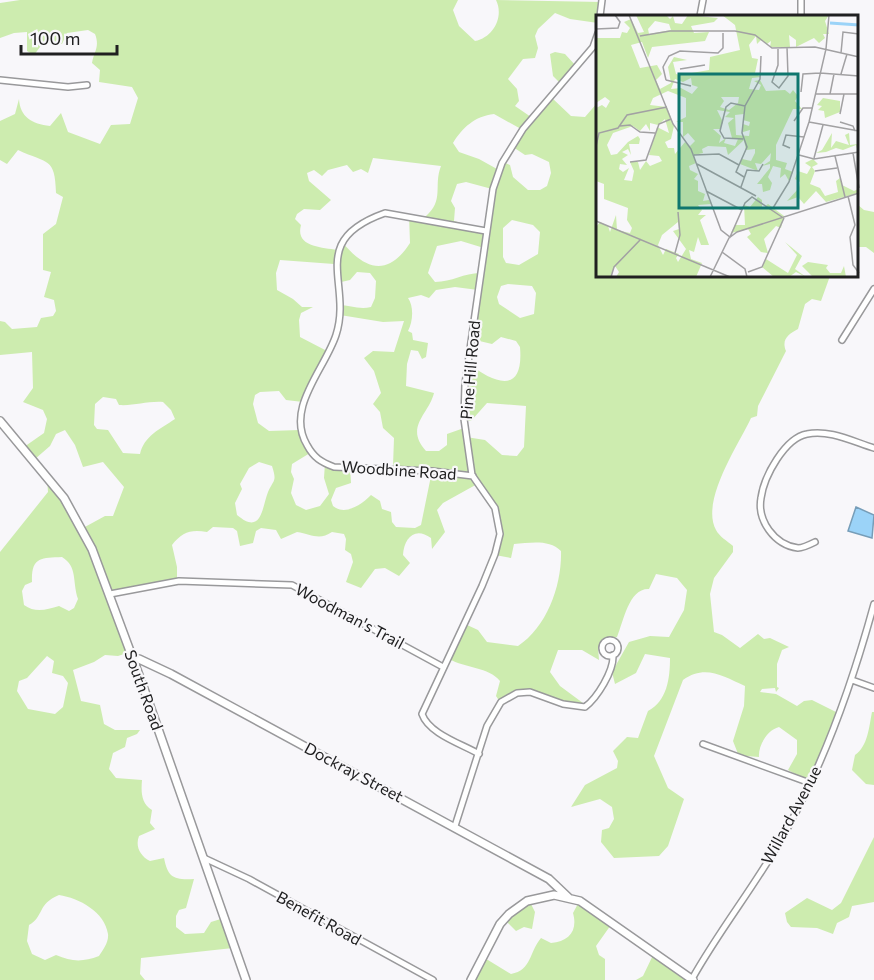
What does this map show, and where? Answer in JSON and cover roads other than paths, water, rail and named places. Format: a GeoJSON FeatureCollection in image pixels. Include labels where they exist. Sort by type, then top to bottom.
{"type":"FeatureCollection","features":[{"type":"Feature","properties":{"kind":"street"},"geometry":{"type":"LineString","coordinates":[[600,15],[602,0]]}},
{"type":"Feature","properties":{"kind":"street"},"geometry":{"type":"LineString","coordinates":[[700,15],[703,0]]}},
{"type":"Feature","properties":{"kind":"street","name":"Pine Hill Road"},"geometry":{"type":"LineString","coordinates":[[479,754],[434,729],[424,721],[422,714],[482,586],[495,554],[500,534],[495,508],[473,476],[465,432],[464,402],[486,231],[493,189],[502,163],[523,129],[592,47],[596,38]]}},
{"type":"Feature","properties":{"kind":"street"},"geometry":{"type":"LineString","coordinates":[[0,80],[68,87],[87,85]]}},
{"type":"Feature","properties":{"kind":"street","name":"Woodbine Road"},"geometry":{"type":"LineString","coordinates":[[473,476],[432,471],[334,467],[320,462],[312,454],[300,430],[300,419],[305,399],[336,334],[339,311],[335,269],[337,254],[344,241],[355,230],[385,213],[486,231]]}},
{"type":"Feature","properties":{"kind":"street"},"geometry":{"type":"LineString","coordinates":[[842,340],[874,289]]}},
{"type":"Feature","properties":{"kind":"street","name":"South Road"},"geometry":{"type":"LineString","coordinates":[[0,422],[64,498],[84,531],[110,594],[246,980]]}},
{"type":"Feature","properties":{"kind":"street"},"geometry":{"type":"LineString","coordinates":[[815,542],[800,548],[791,546],[769,531],[763,521],[761,497],[777,460],[786,446],[799,436],[809,433],[842,438],[874,448]]}},
{"type":"Feature","properties":{"kind":"street","name":"Woodman's Trail"},"geometry":{"type":"LineString","coordinates":[[110,594],[178,581],[292,585],[443,667]]}},
{"type":"Feature","properties":{"kind":"street","name":"Willard Avenue"},"geometry":{"type":"LineString","coordinates":[[693,980],[787,830],[810,783],[852,680],[874,604]]}},
{"type":"Feature","properties":{"kind":"street"},"geometry":{"type":"LineString","coordinates":[[455,826],[487,726],[501,702],[517,693],[530,692],[562,704],[585,707],[599,691],[613,661],[613,655]]}},
{"type":"Feature","properties":{"kind":"street","name":"Dockray Street"},"geometry":{"type":"LineString","coordinates":[[133,659],[139,659],[171,674],[455,826],[549,879],[569,898]]}},
{"type":"Feature","properties":{"kind":"street"},"geometry":{"type":"LineString","coordinates":[[852,680],[874,688]]}},
{"type":"Feature","properties":{"kind":"street"},"geometry":{"type":"LineString","coordinates":[[702,744],[810,783]]}},
{"type":"Feature","properties":{"kind":"street","name":"Benefit Road"},"geometry":{"type":"LineString","coordinates":[[204,858],[249,879],[433,980]]}},
{"type":"Feature","properties":{"kind":"street"},"geometry":{"type":"LineString","coordinates":[[471,980],[500,924],[517,907],[539,897],[554,895],[580,901],[595,909],[693,980]]}},
{"type":"Feature","properties":{"kind":"water"},"geometry":{"type":"Polygon","coordinates":[[[856,507],[874,515],[872,538],[848,531],[856,507]]]}}]}
